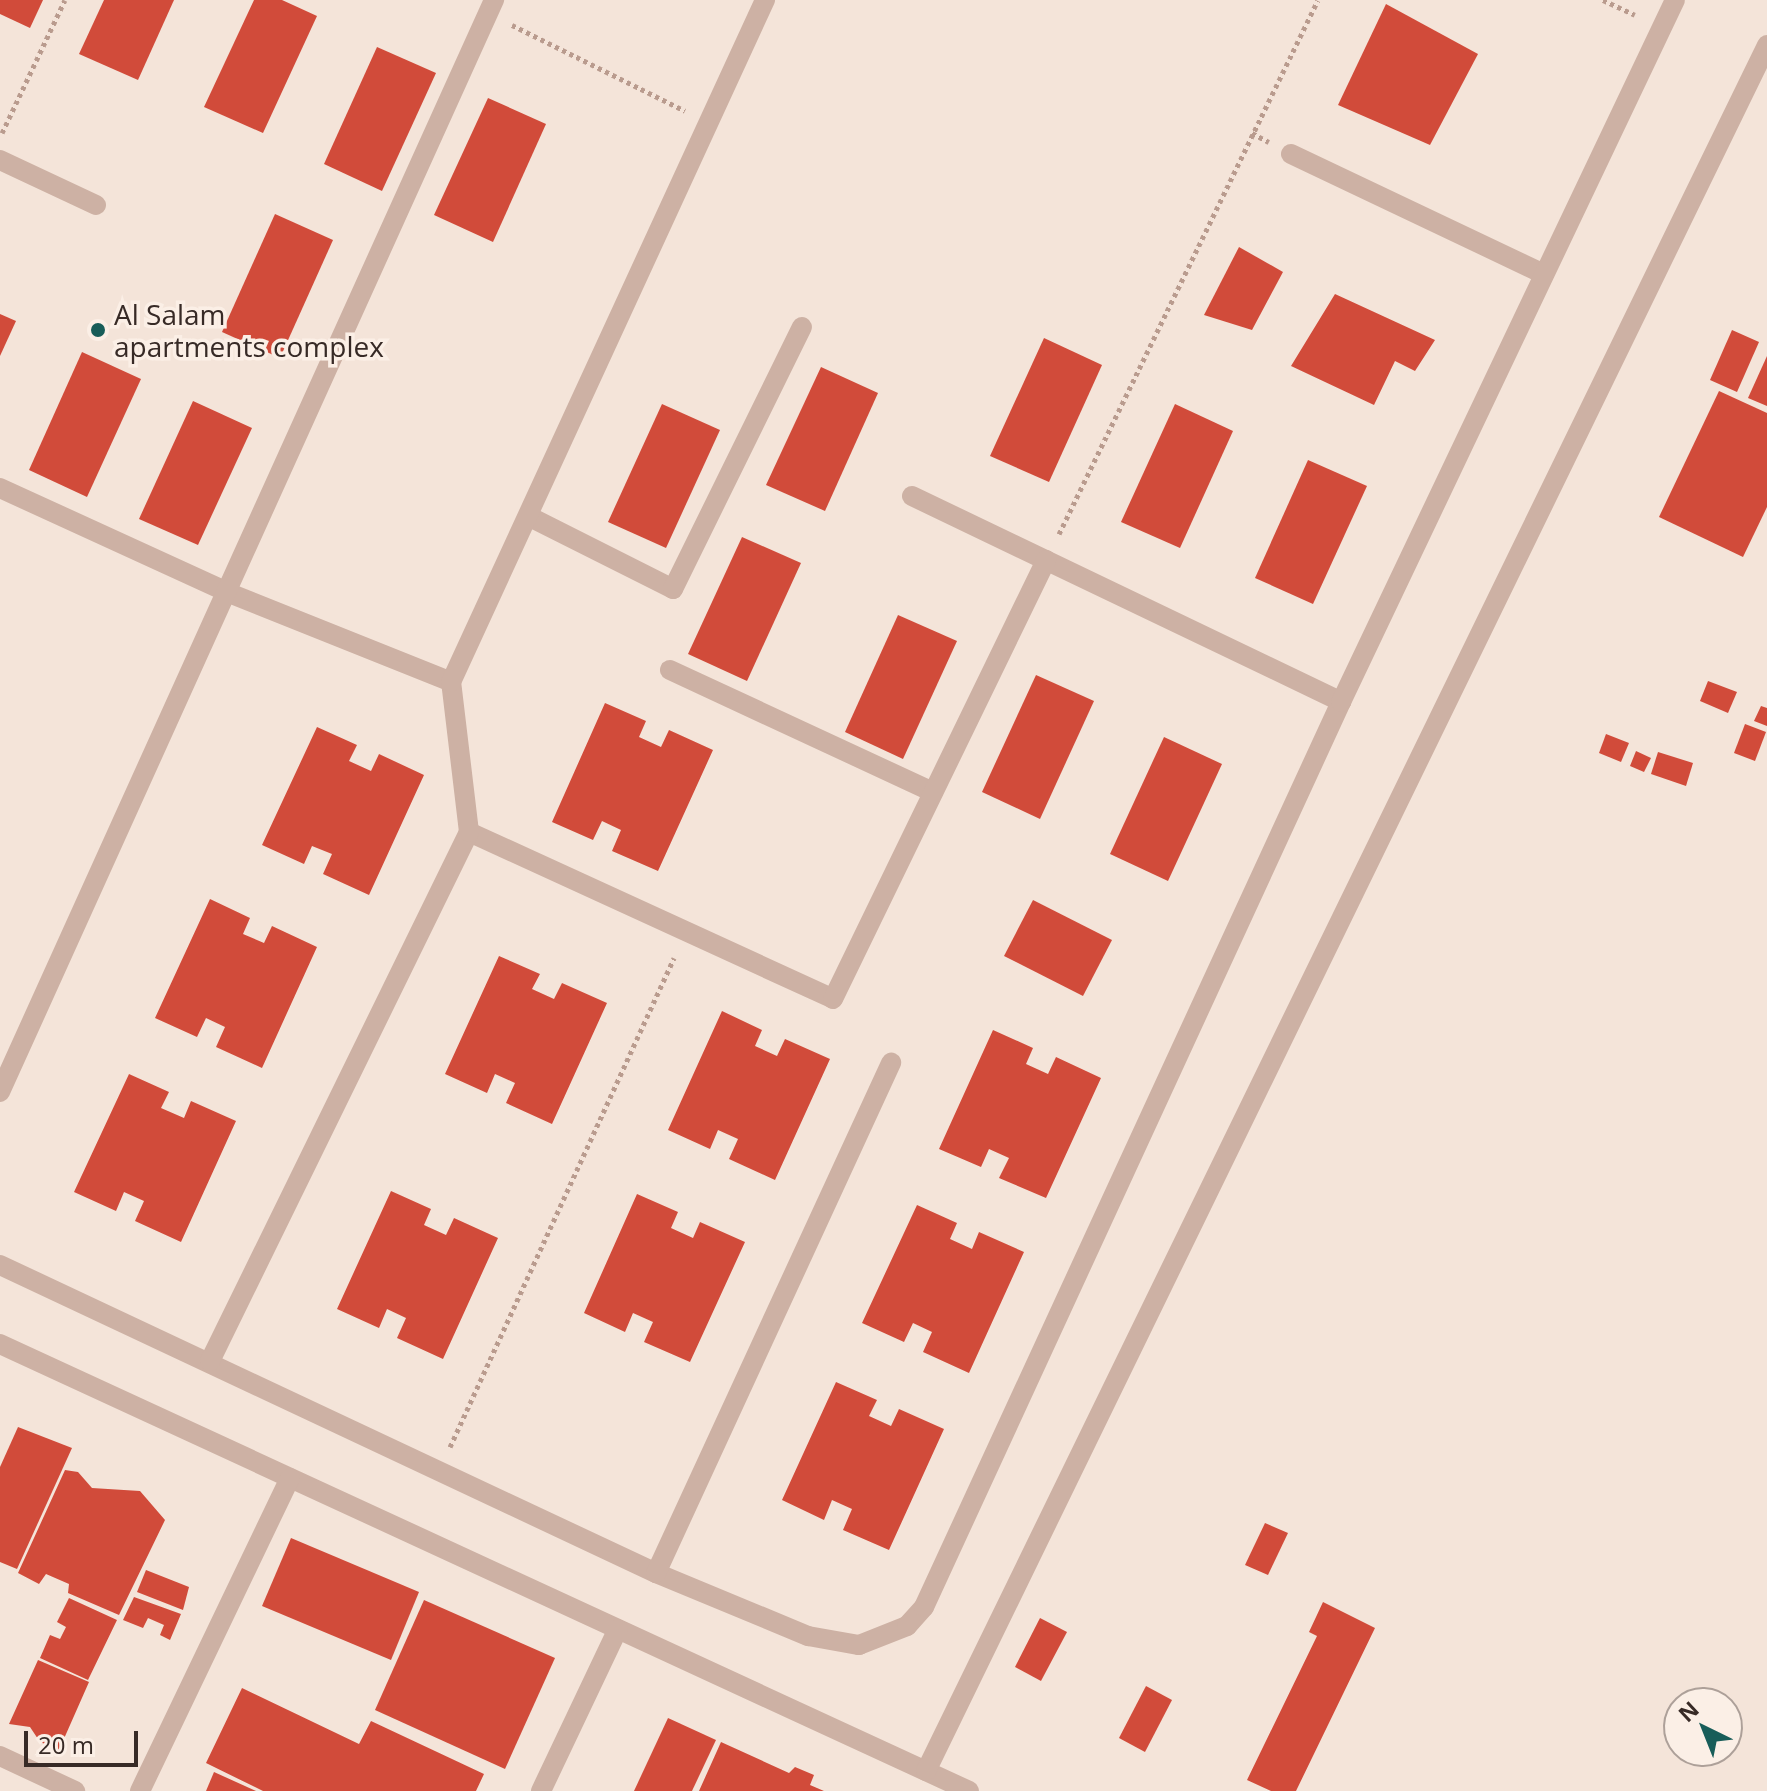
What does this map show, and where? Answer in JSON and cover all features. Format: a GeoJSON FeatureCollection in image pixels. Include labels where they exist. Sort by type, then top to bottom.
{"type":"FeatureCollection","features":[{"type":"Feature","properties":{"kind":"street"},"geometry":{"type":"LineString","coordinates":[[210,1361],[469,832],[451,682],[530,517],[765,0]]}},
{"type":"Feature","properties":{"kind":"street"},"geometry":{"type":"LineString","coordinates":[[0,1265],[656,1573],[833,1644],[884,1639],[924,1607],[1341,702],[1675,0]]}},
{"type":"Feature","properties":{"kind":"street"},"geometry":{"type":"LineString","coordinates":[[0,1092],[229,593],[491,6]]}},
{"type":"Feature","properties":{"kind":"street"},"geometry":{"type":"LineString","coordinates":[[926,1771],[1767,45]]}},
{"type":"Feature","properties":{"kind":"street"},"geometry":{"type":"LineString","coordinates":[[1291,154],[1544,274]]}},
{"type":"Feature","properties":{"kind":"street"},"geometry":{"type":"LineString","coordinates":[[0,160],[96,205]]}},
{"type":"Feature","properties":{"kind":"street"},"geometry":{"type":"LineString","coordinates":[[530,517],[673,589],[802,327]]}},
{"type":"Feature","properties":{"kind":"street"},"geometry":{"type":"LineString","coordinates":[[0,488],[229,593],[451,682]]}},
{"type":"Feature","properties":{"kind":"street"},"geometry":{"type":"LineString","coordinates":[[912,496],[1341,702]]}},
{"type":"Feature","properties":{"kind":"street"},"geometry":{"type":"LineString","coordinates":[[469,832],[833,999],[1046,560]]}},
{"type":"Feature","properties":{"kind":"street"},"geometry":{"type":"LineString","coordinates":[[670,670],[933,792]]}},
{"type":"Feature","properties":{"kind":"street"},"geometry":{"type":"LineString","coordinates":[[656,1573],[891,1063]]}},
{"type":"Feature","properties":{"kind":"street"},"geometry":{"type":"LineString","coordinates":[[0,1344],[969,1791]]}},
{"type":"Feature","properties":{"kind":"street"},"geometry":{"type":"LineString","coordinates":[[140,1791],[290,1478]]}},
{"type":"Feature","properties":{"kind":"street"},"geometry":{"type":"LineString","coordinates":[[541,1791],[618,1629]]}},
{"type":"Feature","properties":{"kind":"street"},"geometry":{"type":"LineString","coordinates":[[0,1756],[75,1791]]}},
{"type":"Feature","properties":{"kind":"path"},"geometry":{"type":"LineString","coordinates":[[0,137],[65,0]]}},
{"type":"Feature","properties":{"kind":"path"},"geometry":{"type":"LineString","coordinates":[[1046,560],[1318,0]]}},
{"type":"Feature","properties":{"kind":"path"},"geometry":{"type":"LineString","coordinates":[[491,6],[710,123]]}},
{"type":"Feature","properties":{"kind":"path"},"geometry":{"type":"LineString","coordinates":[[439,1469],[686,932]]}},
{"type":"Feature","properties":{"kind":"building"},"geometry":{"type":"Polygon","coordinates":[[[0,0],[43,0],[30,28],[0,14],[0,0]]]}},
{"type":"Feature","properties":{"kind":"building"},"geometry":{"type":"Polygon","coordinates":[[[104,0],[174,0],[138,80],[79,54],[104,0]]]}},
{"type":"Feature","properties":{"kind":"building"},"geometry":{"type":"Polygon","coordinates":[[[254,0],[282,0],[317,16],[263,133],[204,107],[254,0]]]}},
{"type":"Feature","properties":{"kind":"building"},"geometry":{"type":"Polygon","coordinates":[[[1386,4],[1478,54],[1430,145],[1338,105],[1386,4]]]}},
{"type":"Feature","properties":{"kind":"building"},"geometry":{"type":"Polygon","coordinates":[[[377,47],[436,73],[382,191],[324,164],[377,47]]]}},
{"type":"Feature","properties":{"kind":"building"},"geometry":{"type":"Polygon","coordinates":[[[488,98],[546,124],[493,242],[434,215],[488,98]]]}},
{"type":"Feature","properties":{"kind":"building"},"geometry":{"type":"Polygon","coordinates":[[[275,214],[333,240],[280,358],[222,332],[275,214]]]}},
{"type":"Feature","properties":{"kind":"building"},"geometry":{"type":"Polygon","coordinates":[[[1239,247],[1283,272],[1252,330],[1204,315],[1239,247]]]}},
{"type":"Feature","properties":{"kind":"building"},"geometry":{"type":"Polygon","coordinates":[[[1335,294],[1435,340],[1415,371],[1395,361],[1374,405],[1291,366],[1335,294]]]}},
{"type":"Feature","properties":{"kind":"building"},"geometry":{"type":"Polygon","coordinates":[[[0,314],[16,321],[0,356],[0,314]]]}},
{"type":"Feature","properties":{"kind":"building"},"geometry":{"type":"Polygon","coordinates":[[[1732,330],[1759,342],[1737,392],[1710,380],[1732,330]]]}},
{"type":"Feature","properties":{"kind":"building"},"geometry":{"type":"Polygon","coordinates":[[[1044,338],[1102,365],[1049,482],[990,456],[1044,338]]]}},
{"type":"Feature","properties":{"kind":"building"},"geometry":{"type":"Polygon","coordinates":[[[82,352],[141,379],[87,497],[29,470],[82,352]]]}},
{"type":"Feature","properties":{"kind":"building"},"geometry":{"type":"Polygon","coordinates":[[[1767,356],[1767,406],[1748,398],[1767,356]]]}},
{"type":"Feature","properties":{"kind":"building"},"geometry":{"type":"Polygon","coordinates":[[[821,367],[878,393],[825,511],[766,485],[821,367]]]}},
{"type":"Feature","properties":{"kind":"building"},"geometry":{"type":"Polygon","coordinates":[[[1719,391],[1767,413],[1767,507],[1743,557],[1659,517],[1719,391]]]}},
{"type":"Feature","properties":{"kind":"building"},"geometry":{"type":"Polygon","coordinates":[[[193,401],[252,428],[198,545],[139,519],[193,401]]]}},
{"type":"Feature","properties":{"kind":"building"},"geometry":{"type":"Polygon","coordinates":[[[662,404],[720,430],[666,548],[608,522],[662,404]]]}},
{"type":"Feature","properties":{"kind":"building"},"geometry":{"type":"Polygon","coordinates":[[[1175,404],[1233,431],[1180,548],[1121,522],[1175,404]]]}},
{"type":"Feature","properties":{"kind":"building"},"geometry":{"type":"Polygon","coordinates":[[[1308,460],[1367,486],[1313,604],[1255,578],[1308,460]]]}},
{"type":"Feature","properties":{"kind":"building"},"geometry":{"type":"Polygon","coordinates":[[[742,537],[801,563],[747,681],[688,654],[742,537]]]}},
{"type":"Feature","properties":{"kind":"building"},"geometry":{"type":"Polygon","coordinates":[[[898,615],[957,641],[903,759],[845,732],[898,615]]]}},
{"type":"Feature","properties":{"kind":"building"},"geometry":{"type":"Polygon","coordinates":[[[1036,675],[1094,701],[1040,819],[982,792],[1036,675]]]}},
{"type":"Feature","properties":{"kind":"building"},"geometry":{"type":"Polygon","coordinates":[[[1708,681],[1737,692],[1728,713],[1700,701],[1708,681]]]}},
{"type":"Feature","properties":{"kind":"building"},"geometry":{"type":"Polygon","coordinates":[[[605,703],[646,721],[639,737],[661,747],[669,730],[713,750],[658,871],[612,851],[621,830],[602,821],[593,840],[552,822],[605,703]]]}},
{"type":"Feature","properties":{"kind":"building"},"geometry":{"type":"Polygon","coordinates":[[[1761,706],[1767,708],[1767,726],[1754,721],[1761,706]]]}},
{"type":"Feature","properties":{"kind":"building"},"geometry":{"type":"Polygon","coordinates":[[[1745,724],[1766,732],[1755,761],[1734,753],[1745,724]]]}},
{"type":"Feature","properties":{"kind":"building"},"geometry":{"type":"Polygon","coordinates":[[[317,727],[357,745],[349,761],[371,771],[379,754],[424,775],[369,895],[323,874],[332,854],[312,846],[304,864],[262,845],[317,727]]]}},
{"type":"Feature","properties":{"kind":"building"},"geometry":{"type":"Polygon","coordinates":[[[1606,734],[1629,743],[1621,762],[1599,753],[1606,734]]]}},
{"type":"Feature","properties":{"kind":"building"},"geometry":{"type":"Polygon","coordinates":[[[1164,737],[1222,764],[1168,881],[1110,854],[1164,737]]]}},
{"type":"Feature","properties":{"kind":"building"},"geometry":{"type":"Polygon","coordinates":[[[1636,751],[1651,758],[1644,772],[1630,766],[1636,751]]]}},
{"type":"Feature","properties":{"kind":"building"},"geometry":{"type":"Polygon","coordinates":[[[1658,752],[1693,763],[1686,786],[1651,774],[1658,752]]]}},
{"type":"Feature","properties":{"kind":"building"},"geometry":{"type":"Polygon","coordinates":[[[210,899],[250,918],[243,934],[264,943],[272,926],[317,947],[262,1068],[216,1047],[225,1027],[206,1018],[197,1037],[155,1018],[210,899]]]}},
{"type":"Feature","properties":{"kind":"building"},"geometry":{"type":"Polygon","coordinates":[[[1033,900],[1112,940],[1083,996],[1004,956],[1033,900]]]}},
{"type":"Feature","properties":{"kind":"building"},"geometry":{"type":"Polygon","coordinates":[[[499,956],[540,974],[532,989],[554,999],[562,983],[607,1003],[552,1124],[506,1103],[515,1083],[495,1074],[487,1093],[445,1074],[499,956]]]}},
{"type":"Feature","properties":{"kind":"building"},"geometry":{"type":"Polygon","coordinates":[[[722,1011],[762,1030],[755,1046],[777,1056],[785,1039],[830,1059],[775,1180],[729,1159],[738,1139],[718,1130],[710,1149],[668,1130],[722,1011]]]}},
{"type":"Feature","properties":{"kind":"building"},"geometry":{"type":"Polygon","coordinates":[[[993,1030],[1033,1048],[1026,1064],[1048,1074],[1056,1057],[1101,1078],[1046,1198],[999,1178],[1009,1158],[989,1149],[981,1167],[939,1149],[993,1030]]]}},
{"type":"Feature","properties":{"kind":"building"},"geometry":{"type":"Polygon","coordinates":[[[129,1074],[169,1092],[161,1108],[184,1118],[191,1101],[236,1121],[181,1242],[135,1221],[144,1201],[124,1192],[116,1211],[74,1192],[129,1074]]]}},
{"type":"Feature","properties":{"kind":"building"},"geometry":{"type":"Polygon","coordinates":[[[391,1191],[431,1209],[424,1225],[446,1235],[454,1218],[498,1238],[443,1359],[397,1338],[406,1318],[387,1309],[379,1328],[337,1309],[391,1191]]]}},
{"type":"Feature","properties":{"kind":"building"},"geometry":{"type":"Polygon","coordinates":[[[637,1194],[678,1212],[671,1228],[693,1238],[700,1222],[745,1242],[690,1362],[644,1342],[653,1322],[633,1313],[625,1332],[584,1313],[637,1194]]]}},
{"type":"Feature","properties":{"kind":"building"},"geometry":{"type":"Polygon","coordinates":[[[917,1205],[957,1223],[950,1239],[972,1249],[979,1232],[1024,1252],[969,1373],[923,1352],[932,1332],[913,1323],[904,1342],[862,1323],[917,1205]]]}},
{"type":"Feature","properties":{"kind":"building"},"geometry":{"type":"Polygon","coordinates":[[[836,1382],[877,1400],[869,1416],[891,1426],[899,1409],[944,1429],[889,1550],[843,1530],[852,1509],[832,1500],[824,1520],[782,1500],[836,1382]]]}},
{"type":"Feature","properties":{"kind":"building"},"geometry":{"type":"Polygon","coordinates":[[[18,1427],[72,1448],[17,1569],[0,1562],[0,1467],[18,1427]]]}},
{"type":"Feature","properties":{"kind":"building"},"geometry":{"type":"Polygon","coordinates":[[[65,1470],[78,1472],[92,1488],[140,1491],[165,1520],[119,1615],[68,1593],[69,1584],[46,1574],[39,1584],[18,1573],[65,1470]]]}},
{"type":"Feature","properties":{"kind":"building"},"geometry":{"type":"Polygon","coordinates":[[[1265,1523],[1288,1533],[1268,1575],[1245,1565],[1265,1523]]]}},
{"type":"Feature","properties":{"kind":"building"},"geometry":{"type":"Polygon","coordinates":[[[291,1538],[419,1592],[391,1660],[262,1606],[291,1538]]]}},
{"type":"Feature","properties":{"kind":"building"},"geometry":{"type":"Polygon","coordinates":[[[146,1570],[189,1587],[183,1610],[137,1592],[146,1570]]]}},
{"type":"Feature","properties":{"kind":"building"},"geometry":{"type":"Polygon","coordinates":[[[134,1597],[181,1614],[170,1640],[160,1635],[164,1625],[148,1618],[143,1628],[123,1620],[134,1597]]]}},
{"type":"Feature","properties":{"kind":"building"},"geometry":{"type":"Polygon","coordinates":[[[69,1598],[117,1620],[88,1680],[40,1658],[50,1635],[60,1639],[66,1627],[57,1622],[69,1598]]]}},
{"type":"Feature","properties":{"kind":"building"},"geometry":{"type":"Polygon","coordinates":[[[424,1600],[555,1658],[505,1769],[375,1710],[424,1600]]]}},
{"type":"Feature","properties":{"kind":"building"},"geometry":{"type":"Polygon","coordinates":[[[1323,1602],[1375,1628],[1296,1791],[1271,1791],[1247,1780],[1317,1636],[1309,1632],[1323,1602]]]}},
{"type":"Feature","properties":{"kind":"building"},"geometry":{"type":"Polygon","coordinates":[[[1040,1618],[1067,1632],[1041,1681],[1015,1667],[1040,1618]]]}},
{"type":"Feature","properties":{"kind":"building"},"geometry":{"type":"Polygon","coordinates":[[[38,1660],[89,1682],[59,1750],[40,1742],[30,1727],[9,1724],[38,1660]]]}},
{"type":"Feature","properties":{"kind":"building"},"geometry":{"type":"Polygon","coordinates":[[[1146,1686],[1172,1700],[1145,1752],[1119,1738],[1146,1686]]]}},
{"type":"Feature","properties":{"kind":"building"},"geometry":{"type":"Polygon","coordinates":[[[242,1688],[359,1744],[371,1721],[484,1774],[476,1791],[263,1791],[206,1763],[242,1688]]]}},
{"type":"Feature","properties":{"kind":"building"},"geometry":{"type":"Polygon","coordinates":[[[668,1718],[716,1740],[692,1791],[634,1791],[668,1718]]]}},
{"type":"Feature","properties":{"kind":"building"},"geometry":{"type":"Polygon","coordinates":[[[721,1742],[789,1773],[795,1767],[814,1775],[810,1785],[824,1791],[699,1791],[721,1742]]]}},
{"type":"Feature","properties":{"kind":"building"},"geometry":{"type":"Polygon","coordinates":[[[214,1772],[256,1791],[206,1791],[214,1772]]]}},
{"type":"Feature","properties":{"kind":"place","name":"Al Salam apartments complex"},"geometry":{"type":"Point","coordinates":[98,330]}}]}
